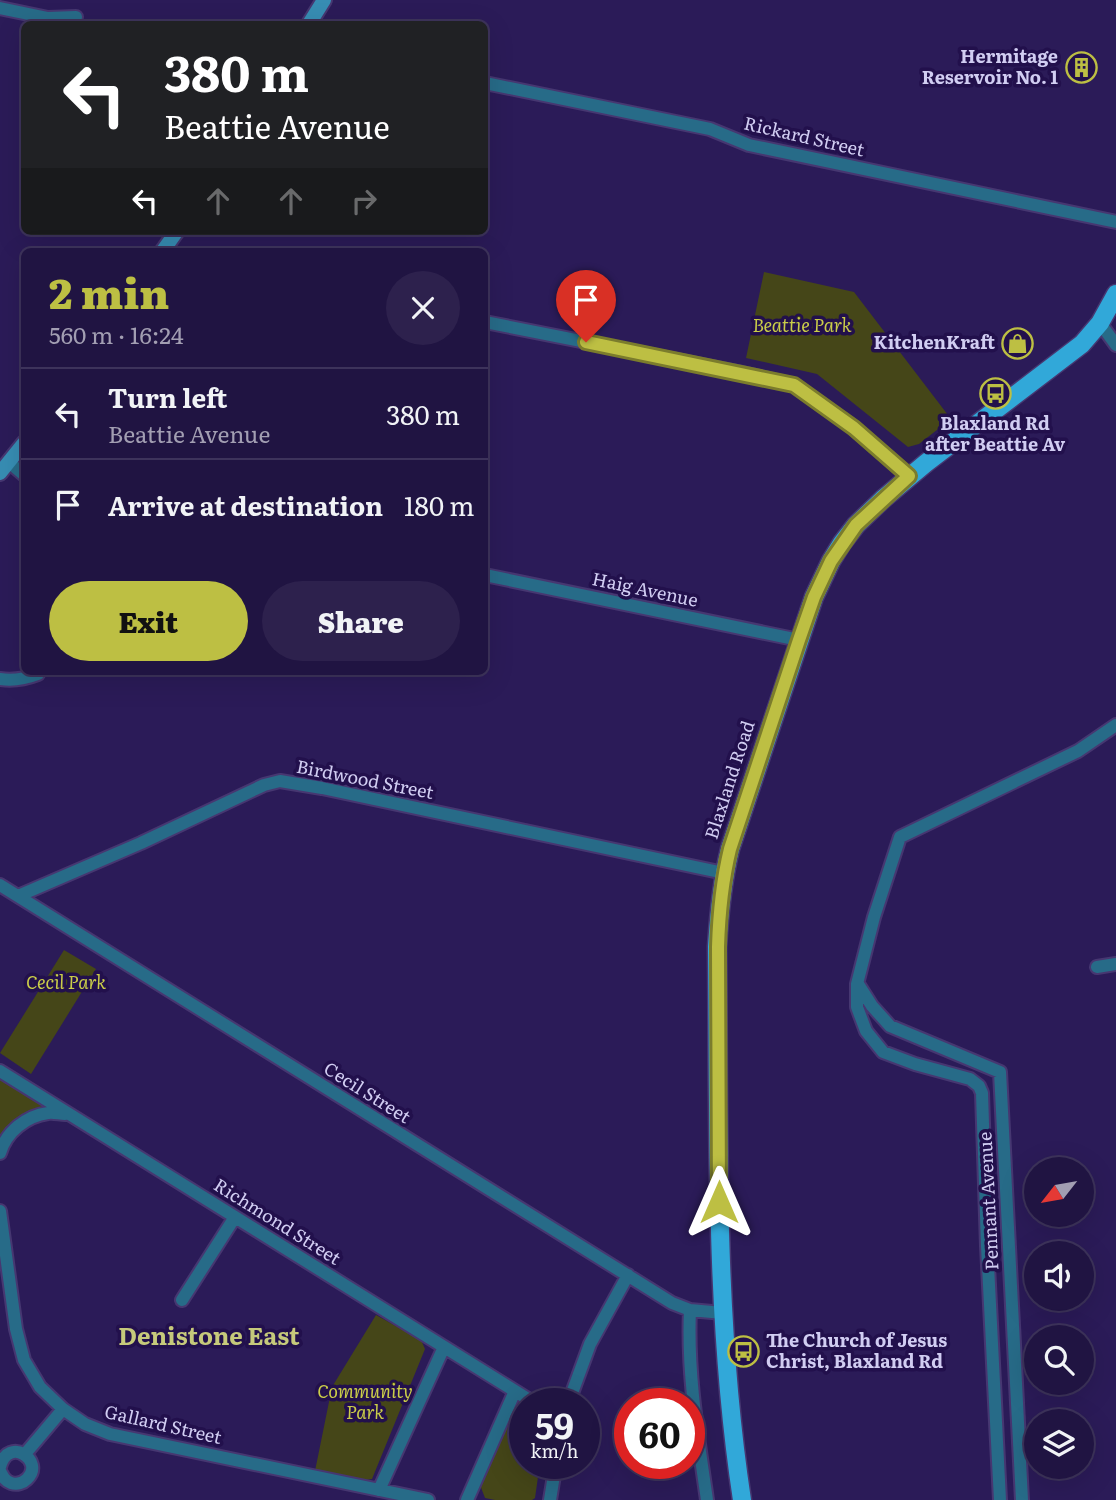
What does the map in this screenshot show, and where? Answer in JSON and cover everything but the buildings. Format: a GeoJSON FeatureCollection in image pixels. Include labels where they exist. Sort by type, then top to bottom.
{"type":"FeatureCollection","features":[{"type":"Feature","properties":{"kind":"main road","name":"Blaxland Road"},"geometry":{"type":"LineString","coordinates":[[742,1500],[736,1465],[723,1313],[719,1202],[719,913],[730,849],[799,640],[822,578],[842,543],[856,525],[909,476],[1082,344],[1100,323],[1116,295]]}},
{"type":"Feature","properties":{"kind":"street"},"geometry":{"type":"LineString","coordinates":[[311,21],[324,0]]}},
{"type":"Feature","properties":{"kind":"street"},"geometry":{"type":"LineString","coordinates":[[0,8],[48,18],[76,17]]}},
{"type":"Feature","properties":{"kind":"street","name":"Rickard Street"},"geometry":{"type":"LineString","coordinates":[[488,84],[710,129],[749,145],[1116,222]]}},
{"type":"Feature","properties":{"kind":"street"},"geometry":{"type":"LineString","coordinates":[[488,323],[794,385],[854,428],[909,476]]}},
{"type":"Feature","properties":{"kind":"street"},"geometry":{"type":"LineString","coordinates":[[1100,323],[1116,345]]}},
{"type":"Feature","properties":{"kind":"street"},"geometry":{"type":"LineString","coordinates":[[5,468],[21,447]]}},
{"type":"Feature","properties":{"kind":"street","name":"Haig Avenue"},"geometry":{"type":"LineString","coordinates":[[488,576],[799,640]]}},
{"type":"Feature","properties":{"kind":"street"},"geometry":{"type":"LineString","coordinates":[[0,679],[25,679],[35,675]]}},
{"type":"Feature","properties":{"kind":"street","name":"Pennant Avenue"},"geometry":{"type":"LineString","coordinates":[[1000,1500],[982,1093],[979,1086],[970,1079],[883,1052],[866,1031],[857,1007],[857,984],[874,917],[900,837],[1078,751],[1116,725]]}},
{"type":"Feature","properties":{"kind":"street","name":"Birdwood Street"},"geometry":{"type":"LineString","coordinates":[[18,896],[141,843],[264,785],[280,781],[724,873]]}},
{"type":"Feature","properties":{"kind":"street","name":"Cecil Street"},"geometry":{"type":"LineString","coordinates":[[0,885],[672,1303],[690,1310],[723,1313]]}},
{"type":"Feature","properties":{"kind":"street"},"geometry":{"type":"LineString","coordinates":[[1097,967],[1116,964]]}},
{"type":"Feature","properties":{"kind":"street","name":"Pennant Avenue"},"geometry":{"type":"LineString","coordinates":[[857,984],[890,1026],[1000,1072],[1021,1500]]}},
{"type":"Feature","properties":{"kind":"street","name":"Richmond Street"},"geometry":{"type":"LineString","coordinates":[[0,1071],[510,1388]]}},
{"type":"Feature","properties":{"kind":"street"},"geometry":{"type":"LineString","coordinates":[[0,1153],[3,1143],[14,1129],[32,1117],[50,1112],[72,1115]]}},
{"type":"Feature","properties":{"kind":"street","name":"Gallard Street"},"geometry":{"type":"LineString","coordinates":[[0,1211],[16,1329],[24,1360],[40,1387],[63,1409],[85,1424],[110,1434],[428,1500]]}},
{"type":"Feature","properties":{"kind":"street"},"geometry":{"type":"LineString","coordinates":[[182,1300],[235,1217]]}},
{"type":"Feature","properties":{"kind":"street"},"geometry":{"type":"LineString","coordinates":[[574,1388],[590,1344],[628,1275]]}},
{"type":"Feature","properties":{"kind":"street"},"geometry":{"type":"LineString","coordinates":[[690,1310],[688,1341],[707,1500]]}},
{"type":"Feature","properties":{"kind":"street"},"geometry":{"type":"LineString","coordinates":[[379,1490],[444,1347]]}},
{"type":"Feature","properties":{"kind":"street"},"geometry":{"type":"LineString","coordinates":[[467,1500],[509,1405]]}},
{"type":"Feature","properties":{"kind":"street"},"geometry":{"type":"LineString","coordinates":[[25,1454],[63,1409]]}},
{"type":"Feature","properties":{"kind":"street"},"geometry":{"type":"LineString","coordinates":[[10,1452],[25,1454],[32,1468],[30,1476],[17,1484],[3,1478],[0,1469],[4,1457],[10,1452]]}},
{"type":"Feature","properties":{"kind":"street"},"geometry":{"type":"LineString","coordinates":[[550,1500],[553,1479]]}},
{"type":"Feature","properties":{"kind":"green space","name":"Beattie Park"},"geometry":{"type":"Polygon","coordinates":[[[764,272],[854,292],[951,419],[919,444],[908,447],[817,374],[746,358],[764,272]]]}},
{"type":"Feature","properties":{"kind":"green space","name":"Cecil Park"},"geometry":{"type":"Polygon","coordinates":[[[64,950],[96,969],[31,1074],[0,1053],[64,950]]]}},
{"type":"Feature","properties":{"kind":"green space"},"geometry":{"type":"Polygon","coordinates":[[[0,1079],[47,1108],[0,1142],[0,1079]]]}},
{"type":"Feature","properties":{"kind":"green space","name":"Community Park"},"geometry":{"type":"Polygon","coordinates":[[[376,1315],[421,1340],[425,1349],[372,1479],[315,1471],[332,1387],[376,1315]]]}},
{"type":"Feature","properties":{"kind":"green space"},"geometry":{"type":"Polygon","coordinates":[[[508,1415],[509,1479],[538,1479],[535,1498],[532,1500],[485,1498],[480,1485],[508,1415]]]}},
{"type":"Feature","properties":{"kind":"place","name":"Hermitage Reservoir No. 1"},"geometry":{"type":"Point","coordinates":[1081,67]}},
{"type":"Feature","properties":{"kind":"place","name":"KitchenKraft"},"geometry":{"type":"Point","coordinates":[1018,343]}},
{"type":"Feature","properties":{"kind":"place","name":"Blaxland Rd after Beattie Av"},"geometry":{"type":"Point","coordinates":[995,394]}},
{"type":"Feature","properties":{"kind":"place","name":"The Church of Jesus Christ, Blaxland Rd"},"geometry":{"type":"Point","coordinates":[743,1351]}},
{"type":"Feature","properties":{"kind":"district","name":"Denistone East"},"geometry":{"type":"Point","coordinates":[209,1337]}},
{"type":"Feature","properties":{"kind":"route"},"geometry":{"type":"LineString","coordinates":[[586,342],[794,385],[854,428],[909,476],[856,525],[831,561],[814,597],[730,849],[719,913],[719,1202]]}}]}
